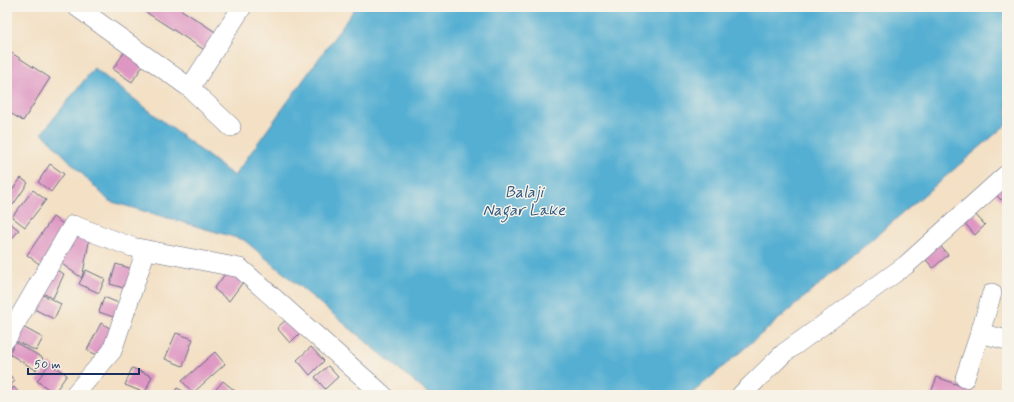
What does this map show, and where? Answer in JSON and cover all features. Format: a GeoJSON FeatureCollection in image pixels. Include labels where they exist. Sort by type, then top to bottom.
{"type":"FeatureCollection","features":[{"type":"Feature","properties":{"kind":"street"},"geometry":{"type":"LineString","coordinates":[[77,7],[190,88],[232,127]]}},
{"type":"Feature","properties":{"kind":"street"},"geometry":{"type":"LineString","coordinates":[[190,88],[242,7]]}},
{"type":"Feature","properties":{"kind":"street"},"geometry":{"type":"LineString","coordinates":[[741,395],[784,353],[906,265],[1007,174]]}},
{"type":"Feature","properties":{"kind":"street"},"geometry":{"type":"LineString","coordinates":[[7,338],[73,225],[132,247],[240,268],[384,395]]}},
{"type":"Feature","properties":{"kind":"street"},"geometry":{"type":"LineString","coordinates":[[74,395],[112,350],[146,250]]}},
{"type":"Feature","properties":{"kind":"street"},"geometry":{"type":"LineString","coordinates":[[965,378],[992,293]]}},
{"type":"Feature","properties":{"kind":"street"},"geometry":{"type":"LineString","coordinates":[[980,333],[1007,340]]}},
{"type":"Feature","properties":{"kind":"water","name":"Balaji Nagar Lake"},"geometry":{"type":"Polygon","coordinates":[[[356,7],[1007,7],[1007,124],[690,395],[430,395],[244,240],[109,201],[42,133],[94,68],[234,176],[356,7]]]}},
{"type":"Feature","properties":{"kind":"building"},"geometry":{"type":"Polygon","coordinates":[[[143,7],[177,7],[217,33],[206,51],[141,9],[143,7]]]}},
{"type":"Feature","properties":{"kind":"building"},"geometry":{"type":"Polygon","coordinates":[[[127,48],[146,61],[132,82],[113,69],[127,48]]]}},
{"type":"Feature","properties":{"kind":"building"},"geometry":{"type":"Polygon","coordinates":[[[7,50],[50,78],[23,121],[7,111],[7,50]]]}},
{"type":"Feature","properties":{"kind":"building"},"geometry":{"type":"Polygon","coordinates":[[[50,164],[64,174],[51,192],[38,182],[50,164]]]}},
{"type":"Feature","properties":{"kind":"building"},"geometry":{"type":"Polygon","coordinates":[[[1007,176],[1007,195],[1001,200],[992,190],[1007,176]]]}},
{"type":"Feature","properties":{"kind":"building"},"geometry":{"type":"Polygon","coordinates":[[[21,178],[28,183],[13,205],[7,201],[7,197],[21,178]]]}},
{"type":"Feature","properties":{"kind":"building"},"geometry":{"type":"Polygon","coordinates":[[[33,190],[46,200],[25,227],[12,217],[33,190]]]}},
{"type":"Feature","properties":{"kind":"building"},"geometry":{"type":"Polygon","coordinates":[[[973,212],[985,225],[975,235],[963,221],[973,212]]]}},
{"type":"Feature","properties":{"kind":"building"},"geometry":{"type":"Polygon","coordinates":[[[53,217],[69,228],[42,266],[27,255],[53,217]]]}},
{"type":"Feature","properties":{"kind":"building"},"geometry":{"type":"Polygon","coordinates":[[[7,221],[19,230],[7,245],[7,221]]]}},
{"type":"Feature","properties":{"kind":"building"},"geometry":{"type":"Polygon","coordinates":[[[79,233],[89,242],[82,278],[59,262],[79,233]]]}},
{"type":"Feature","properties":{"kind":"building"},"geometry":{"type":"Polygon","coordinates":[[[937,242],[948,255],[933,268],[922,255],[937,242]]]}},
{"type":"Feature","properties":{"kind":"building"},"geometry":{"type":"Polygon","coordinates":[[[116,264],[136,270],[130,290],[110,284],[116,264]]]}},
{"type":"Feature","properties":{"kind":"building"},"geometry":{"type":"Polygon","coordinates":[[[52,268],[64,274],[53,298],[40,292],[52,268]]]}},
{"type":"Feature","properties":{"kind":"building"},"geometry":{"type":"Polygon","coordinates":[[[86,270],[105,279],[99,293],[79,284],[86,270]]]}},
{"type":"Feature","properties":{"kind":"building"},"geometry":{"type":"Polygon","coordinates":[[[228,270],[243,282],[229,301],[214,289],[228,270]]]}},
{"type":"Feature","properties":{"kind":"building"},"geometry":{"type":"Polygon","coordinates":[[[39,293],[61,304],[54,319],[32,308],[39,293]]]}},
{"type":"Feature","properties":{"kind":"building"},"geometry":{"type":"Polygon","coordinates":[[[104,297],[121,304],[116,318],[99,312],[104,297]]]}},
{"type":"Feature","properties":{"kind":"building"},"geometry":{"type":"Polygon","coordinates":[[[288,318],[301,332],[290,343],[277,328],[288,318]]]}},
{"type":"Feature","properties":{"kind":"building"},"geometry":{"type":"Polygon","coordinates":[[[101,323],[115,331],[101,357],[87,350],[101,323]]]}},
{"type":"Feature","properties":{"kind":"building"},"geometry":{"type":"Polygon","coordinates":[[[21,326],[43,338],[36,351],[14,340],[21,326]]]}},
{"type":"Feature","properties":{"kind":"building"},"geometry":{"type":"Polygon","coordinates":[[[176,333],[193,339],[183,366],[165,359],[176,333]]]}},
{"type":"Feature","properties":{"kind":"building"},"geometry":{"type":"Polygon","coordinates":[[[15,342],[43,358],[36,370],[9,354],[15,342]]]}},
{"type":"Feature","properties":{"kind":"building"},"geometry":{"type":"Polygon","coordinates":[[[311,347],[324,361],[310,375],[297,360],[311,347]]]}},
{"type":"Feature","properties":{"kind":"building"},"geometry":{"type":"Polygon","coordinates":[[[215,352],[225,364],[193,393],[182,381],[215,352]]]}},
{"type":"Feature","properties":{"kind":"building"},"geometry":{"type":"Polygon","coordinates":[[[50,363],[67,375],[54,393],[37,381],[50,363]]]}},
{"type":"Feature","properties":{"kind":"building"},"geometry":{"type":"Polygon","coordinates":[[[328,366],[338,377],[325,389],[315,377],[328,366]]]}},
{"type":"Feature","properties":{"kind":"building"},"geometry":{"type":"Polygon","coordinates":[[[132,368],[152,376],[145,393],[125,385],[132,368]]]}},
{"type":"Feature","properties":{"kind":"building"},"geometry":{"type":"Polygon","coordinates":[[[7,372],[15,381],[7,388],[7,372]]]}},
{"type":"Feature","properties":{"kind":"building"},"geometry":{"type":"Polygon","coordinates":[[[937,377],[972,390],[971,395],[930,395],[937,377]]]}},
{"type":"Feature","properties":{"kind":"building"},"geometry":{"type":"Polygon","coordinates":[[[223,381],[240,395],[211,395],[223,381]]]}},
{"type":"Feature","properties":{"kind":"building"},"geometry":{"type":"Polygon","coordinates":[[[14,387],[21,395],[7,395],[7,394],[14,387]]]}},
{"type":"Feature","properties":{"kind":"building"},"geometry":{"type":"Polygon","coordinates":[[[177,388],[191,395],[173,395],[177,388]]]}}]}
